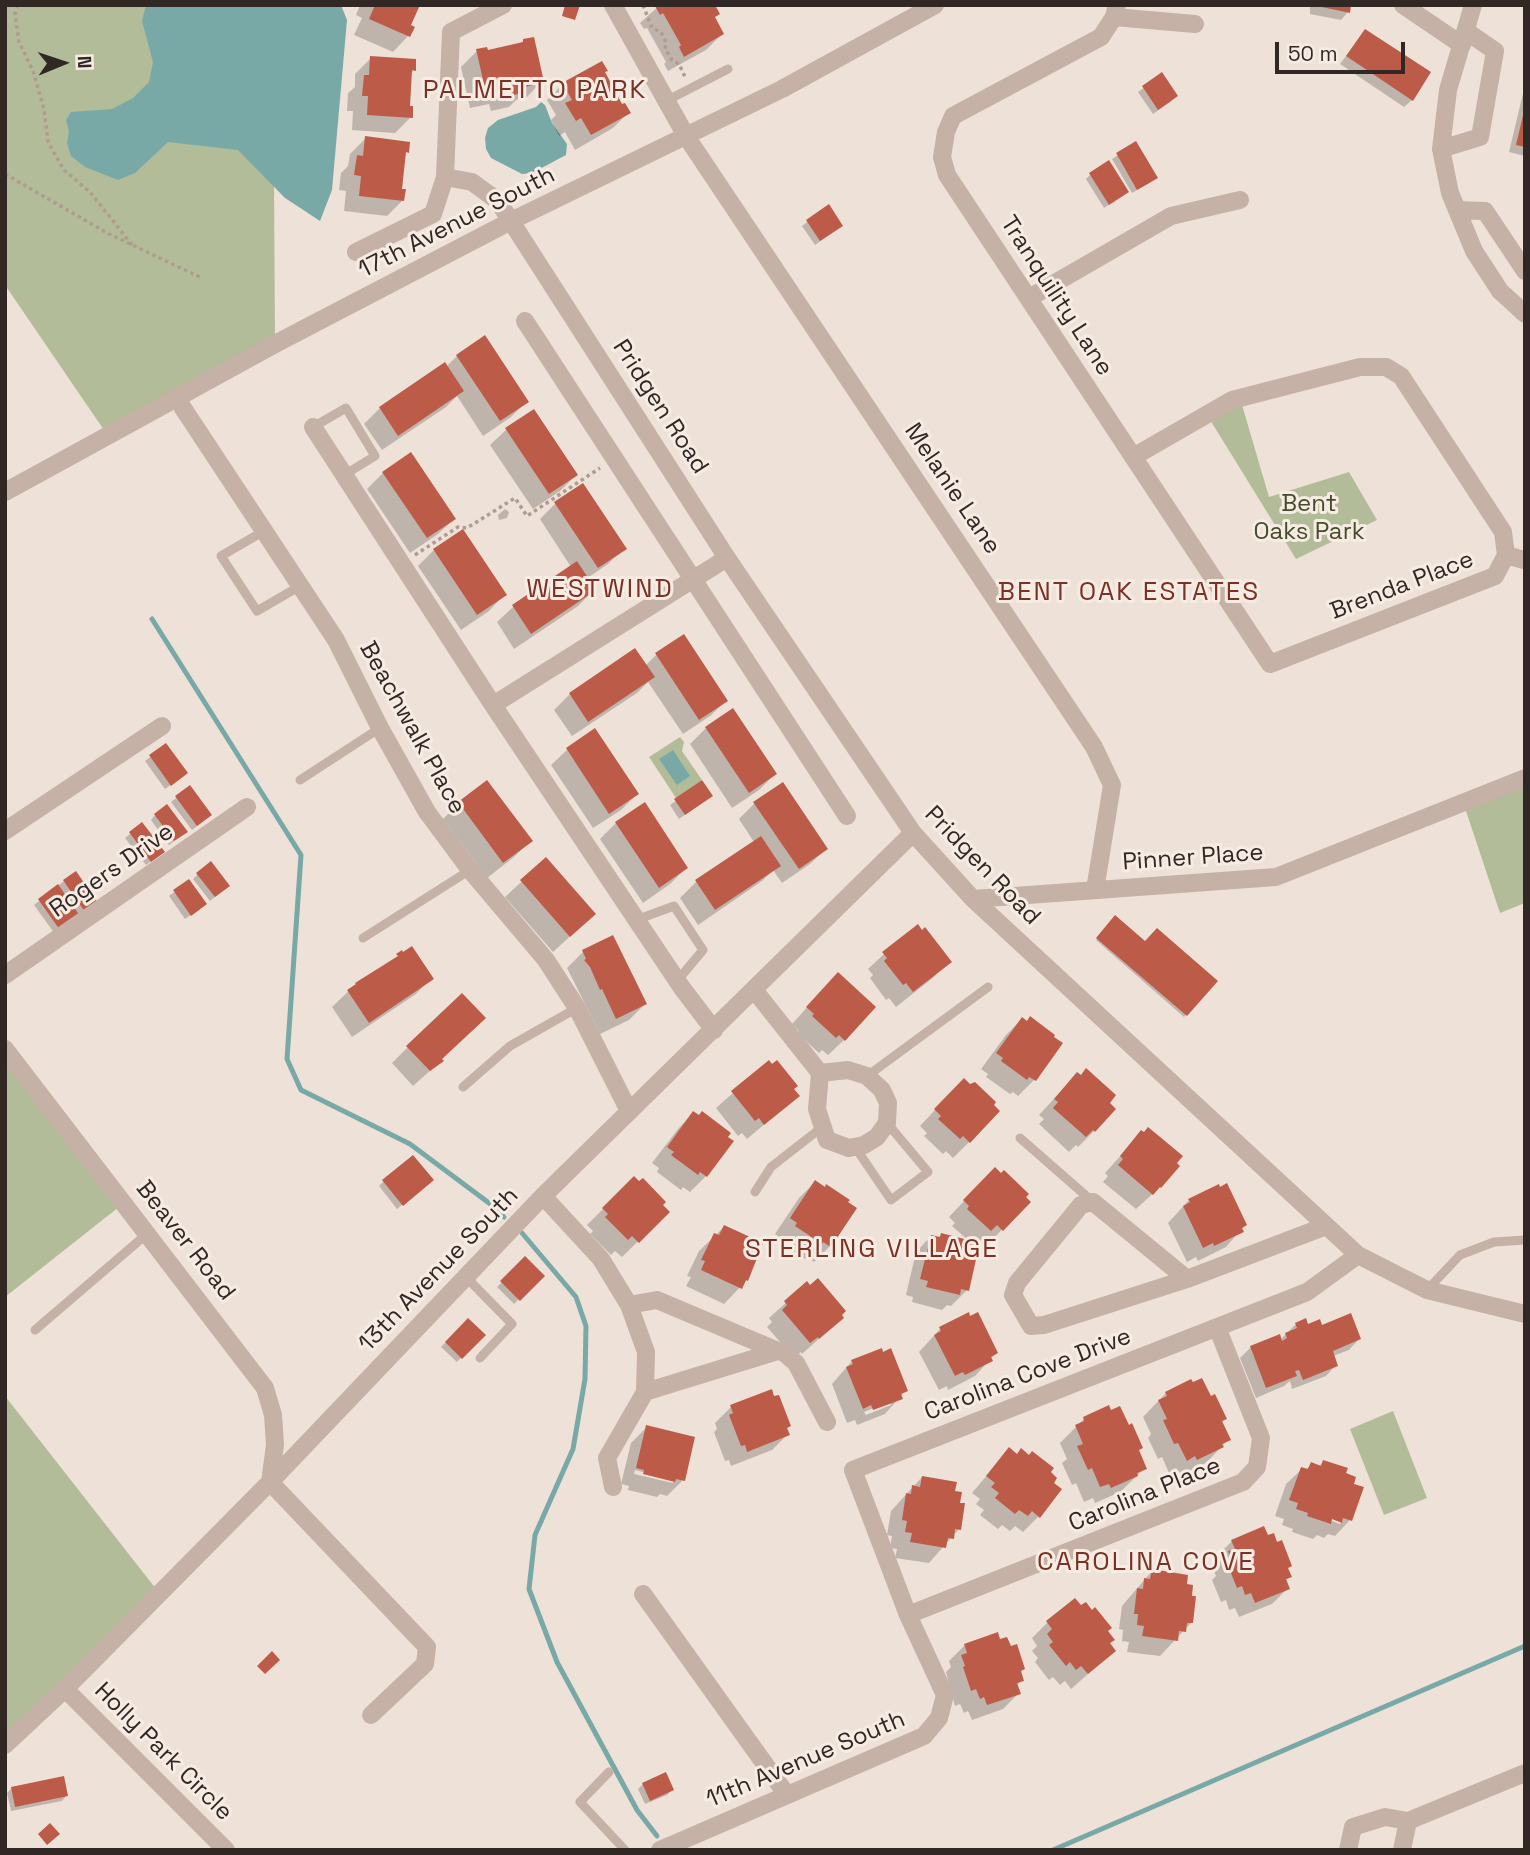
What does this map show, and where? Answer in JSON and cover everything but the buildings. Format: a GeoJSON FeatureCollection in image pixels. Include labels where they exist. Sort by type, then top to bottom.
{"type":"FeatureCollection","features":[{"type":"Feature","properties":{"kind":"street"},"geometry":{"type":"LineString","coordinates":[[356,252],[433,214],[445,177],[451,32],[503,5]]}},
{"type":"Feature","properties":{"kind":"street","name":"Melanie Lane"},"geometry":{"type":"LineString","coordinates":[[613,5],[686,136],[1094,747],[1112,785],[1095,890]]}},
{"type":"Feature","properties":{"kind":"street","name":"17th Avenue South"},"geometry":{"type":"LineString","coordinates":[[5,492],[275,344],[511,221],[782,89],[935,5]]}},
{"type":"Feature","properties":{"kind":"street"},"geometry":{"type":"LineString","coordinates":[[1403,5],[1494,51],[1480,137],[1441,149]]}},
{"type":"Feature","properties":{"kind":"street"},"geometry":{"type":"LineString","coordinates":[[1473,5],[1448,90],[1441,149],[1450,193],[1474,251],[1500,291],[1525,314]]}},
{"type":"Feature","properties":{"kind":"street"},"geometry":{"type":"LineString","coordinates":[[1115,11],[1195,24]]}},
{"type":"Feature","properties":{"kind":"street","name":"Tranquility Lane"},"geometry":{"type":"LineString","coordinates":[[1115,11],[1101,37],[953,116],[946,132],[942,156],[947,175],[1270,664]]}},
{"type":"Feature","properties":{"kind":"street","name":"Pridgen Road"},"geometry":{"type":"LineString","coordinates":[[445,177],[472,181],[498,201],[727,558],[913,833],[973,899],[1358,1255],[1427,1290],[1525,1314]]}},
{"type":"Feature","properties":{"kind":"street"},"geometry":{"type":"LineString","coordinates":[[1028,298],[1171,216],[1240,200]]}},
{"type":"Feature","properties":{"kind":"street"},"geometry":{"type":"LineString","coordinates":[[1457,210],[1485,211],[1525,271]]}},
{"type":"Feature","properties":{"kind":"street"},"geometry":{"type":"LineString","coordinates":[[525,321],[847,816]]}},
{"type":"Feature","properties":{"kind":"street","name":"Brenda Place"},"geometry":{"type":"LineString","coordinates":[[1133,457],[1232,400],[1360,366],[1386,367],[1401,376],[1503,532],[1515,558],[1495,576],[1270,664]]}},
{"type":"Feature","properties":{"kind":"street","name":"Beachwalk Place"},"geometry":{"type":"LineString","coordinates":[[177,399],[336,640],[427,813],[546,960],[577,1008],[629,1111]]}},
{"type":"Feature","properties":{"kind":"street"},"geometry":{"type":"LineString","coordinates":[[313,427],[493,705],[677,981],[714,1030]]}},
{"type":"Feature","properties":{"kind":"street"},"geometry":{"type":"LineString","coordinates":[[493,705],[727,558]]}},
{"type":"Feature","properties":{"kind":"street"},"geometry":{"type":"LineString","coordinates":[[5,831],[162,726]]}},
{"type":"Feature","properties":{"kind":"street","name":"Pinner Place"},"geometry":{"type":"LineString","coordinates":[[973,899],[1276,877],[1525,778]]}},
{"type":"Feature","properties":{"kind":"street","name":"Rogers Drive"},"geometry":{"type":"LineString","coordinates":[[5,975],[247,807]]}},
{"type":"Feature","properties":{"kind":"street","name":"13th Avenue South"},"geometry":{"type":"LineString","coordinates":[[5,1745],[65,1689],[270,1482],[543,1196],[755,991],[913,833]]}},
{"type":"Feature","properties":{"kind":"street"},"geometry":{"type":"LineString","coordinates":[[755,991],[820,1073],[817,1110],[827,1140],[849,1148],[864,1145],[877,1137],[887,1124],[888,1103],[882,1090],[867,1076],[848,1070],[820,1073]]}},
{"type":"Feature","properties":{"kind":"street","name":"Beaver Road"},"geometry":{"type":"LineString","coordinates":[[5,1049],[265,1388],[273,1415],[275,1445],[270,1482]]}},
{"type":"Feature","properties":{"kind":"street"},"geometry":{"type":"LineString","coordinates":[[543,1196],[601,1259],[629,1306],[646,1352],[645,1392],[607,1458],[613,1487]]}},
{"type":"Feature","properties":{"kind":"street"},"geometry":{"type":"LineString","coordinates":[[1187,1279],[1093,1202],[1082,1205],[1017,1283],[1013,1295],[1031,1326],[1044,1325],[1187,1279],[1326,1226]]}},
{"type":"Feature","properties":{"kind":"street","name":"Carolina Cove Drive"},"geometry":{"type":"LineString","coordinates":[[908,1615],[853,1470],[1307,1292],[1358,1255]]}},
{"type":"Feature","properties":{"kind":"street"},"geometry":{"type":"LineString","coordinates":[[629,1306],[657,1300],[783,1352],[796,1363],[827,1422]]}},
{"type":"Feature","properties":{"kind":"street","name":"Carolina Place"},"geometry":{"type":"LineString","coordinates":[[908,1615],[1243,1482],[1257,1467],[1261,1438],[1217,1327]]}},
{"type":"Feature","properties":{"kind":"street"},"geometry":{"type":"LineString","coordinates":[[645,1392],[778,1351]]}},
{"type":"Feature","properties":{"kind":"street"},"geometry":{"type":"LineString","coordinates":[[270,1482],[427,1647],[425,1664],[371,1715]]}},
{"type":"Feature","properties":{"kind":"street"},"geometry":{"type":"LineString","coordinates":[[643,1594],[787,1795]]}},
{"type":"Feature","properties":{"kind":"street","name":"11th Avenue South"},"geometry":{"type":"LineString","coordinates":[[660,1850],[924,1736],[939,1718],[945,1696],[908,1615]]}},
{"type":"Feature","properties":{"kind":"street","name":"Holly Park Circle"},"geometry":{"type":"LineString","coordinates":[[65,1689],[226,1850]]}},
{"type":"Feature","properties":{"kind":"street"},"geometry":{"type":"LineString","coordinates":[[1348,1850],[1353,1827],[1385,1817],[1408,1821],[1525,1773]]}},
{"type":"Feature","properties":{"kind":"street"},"geometry":{"type":"LineString","coordinates":[[1402,1850],[1408,1821]]}},
{"type":"Feature","properties":{"kind":"lane"},"geometry":{"type":"LineString","coordinates":[[666,100],[728,69]]}},
{"type":"Feature","properties":{"kind":"lane"},"geometry":{"type":"LineString","coordinates":[[313,427],[345,408],[375,456],[344,475]]}},
{"type":"Feature","properties":{"kind":"lane"},"geometry":{"type":"LineString","coordinates":[[264,531],[221,556],[257,611],[300,586]]}},
{"type":"Feature","properties":{"kind":"lane"},"geometry":{"type":"LineString","coordinates":[[300,780],[380,728]]}},
{"type":"Feature","properties":{"kind":"lane"},"geometry":{"type":"LineString","coordinates":[[363,938],[471,870]]}},
{"type":"Feature","properties":{"kind":"lane"},"geometry":{"type":"LineString","coordinates":[[636,920],[674,906],[703,950],[677,981]]}},
{"type":"Feature","properties":{"kind":"lane"},"geometry":{"type":"LineString","coordinates":[[867,1076],[988,987]]}},
{"type":"Feature","properties":{"kind":"lane"},"geometry":{"type":"LineString","coordinates":[[463,1087],[510,1046],[577,1008]]}},
{"type":"Feature","properties":{"kind":"lane"},"geometry":{"type":"LineString","coordinates":[[855,1147],[891,1200],[928,1172],[887,1124]]}},
{"type":"Feature","properties":{"kind":"lane"},"geometry":{"type":"LineString","coordinates":[[755,1192],[771,1167],[821,1128]]}},
{"type":"Feature","properties":{"kind":"lane"},"geometry":{"type":"LineString","coordinates":[[1020,1138],[1093,1202]]}},
{"type":"Feature","properties":{"kind":"lane"},"geometry":{"type":"LineString","coordinates":[[34,1330],[148,1233]]}},
{"type":"Feature","properties":{"kind":"lane"},"geometry":{"type":"LineString","coordinates":[[1427,1290],[1460,1255],[1494,1242],[1525,1240]]}},
{"type":"Feature","properties":{"kind":"lane"},"geometry":{"type":"LineString","coordinates":[[466,1277],[512,1324],[480,1358]]}},
{"type":"Feature","properties":{"kind":"lane"},"geometry":{"type":"LineString","coordinates":[[609,1772],[580,1802],[625,1850]]}},
{"type":"Feature","properties":{"kind":"path"},"geometry":{"type":"LineString","coordinates":[[18,5],[15,14],[19,42],[33,71],[48,142],[64,170],[90,192],[132,245]]}},
{"type":"Feature","properties":{"kind":"path"},"geometry":{"type":"LineString","coordinates":[[643,5],[652,28],[661,33],[666,42],[665,49],[672,60],[679,64],[690,88]]}},
{"type":"Feature","properties":{"kind":"path"},"geometry":{"type":"LineString","coordinates":[[5,174],[67,211],[202,278]]}},
{"type":"Feature","properties":{"kind":"path"},"geometry":{"type":"LineString","coordinates":[[402,564],[458,527],[467,528],[515,498],[527,516],[613,458]]}},
{"type":"Feature","properties":{"kind":"green space"},"geometry":{"type":"Polygon","coordinates":[[[5,5],[273,5],[275,344],[108,436],[5,285],[5,5]]]}},
{"type":"Feature","properties":{"kind":"green space","name":"Bent Oaks Park"},"geometry":{"type":"Polygon","coordinates":[[[1240,398],[1269,497],[1349,472],[1377,520],[1296,559],[1207,415],[1240,398]]]}},
{"type":"Feature","properties":{"kind":"green space"},"geometry":{"type":"Polygon","coordinates":[[[680,737],[684,742],[682,751],[702,780],[676,798],[649,757],[680,737]]]}},
{"type":"Feature","properties":{"kind":"green space"},"geometry":{"type":"Polygon","coordinates":[[[1525,778],[1525,903],[1500,913],[1463,802],[1525,778]]]}},
{"type":"Feature","properties":{"kind":"green space"},"geometry":{"type":"Polygon","coordinates":[[[5,1045],[124,1203],[5,1297],[5,1045]]]}},
{"type":"Feature","properties":{"kind":"green space"},"geometry":{"type":"Polygon","coordinates":[[[5,1396],[160,1594],[5,1743],[5,1396]]]}},
{"type":"Feature","properties":{"kind":"green space"},"geometry":{"type":"Polygon","coordinates":[[[1393,1411],[1427,1498],[1384,1515],[1350,1429],[1393,1411]]]}},
{"type":"Feature","properties":{"kind":"water"},"geometry":{"type":"Polygon","coordinates":[[[146,5],[341,5],[347,20],[332,190],[320,221],[285,198],[238,150],[168,142],[135,173],[118,180],[85,167],[71,156],[67,143],[69,131],[66,120],[71,112],[112,109],[133,98],[149,82],[153,62],[142,21],[146,5]]]}},
{"type":"Feature","properties":{"kind":"water"},"geometry":{"type":"Polygon","coordinates":[[[541,102],[567,144],[566,155],[532,173],[522,174],[491,158],[486,149],[488,128],[498,120],[536,107],[541,102]]]}},
{"type":"Feature","properties":{"kind":"water"},"geometry":{"type":"Polygon","coordinates":[[[673,750],[690,776],[677,785],[659,759],[673,750]]]}},
{"type":"Feature","properties":{"kind":"waterway"},"geometry":{"type":"LineString","coordinates":[[152,619],[301,855],[287,1059],[301,1090],[410,1144],[504,1217]]}},
{"type":"Feature","properties":{"kind":"waterway"},"geometry":{"type":"LineString","coordinates":[[522,1233],[576,1297],[586,1326],[585,1379],[573,1449],[535,1535],[529,1589],[557,1662],[637,1810],[657,1836]]}},
{"type":"Feature","properties":{"kind":"waterway"},"geometry":{"type":"LineString","coordinates":[[1053,1850],[1525,1646]]}},
{"type":"Feature","properties":{"kind":"district","name":"PALMETTO PARK"},"geometry":{"type":"Point","coordinates":[535,91]}},
{"type":"Feature","properties":{"kind":"district","name":"WESTWIND"},"geometry":{"type":"Point","coordinates":[600,590]}},
{"type":"Feature","properties":{"kind":"district","name":"BENT OAK ESTATES"},"geometry":{"type":"Point","coordinates":[1129,593]}},
{"type":"Feature","properties":{"kind":"district","name":"STERLING VILLAGE"},"geometry":{"type":"Point","coordinates":[872,1250]}},
{"type":"Feature","properties":{"kind":"district","name":"CAROLINA COVE"},"geometry":{"type":"Point","coordinates":[1146,1563]}}]}
